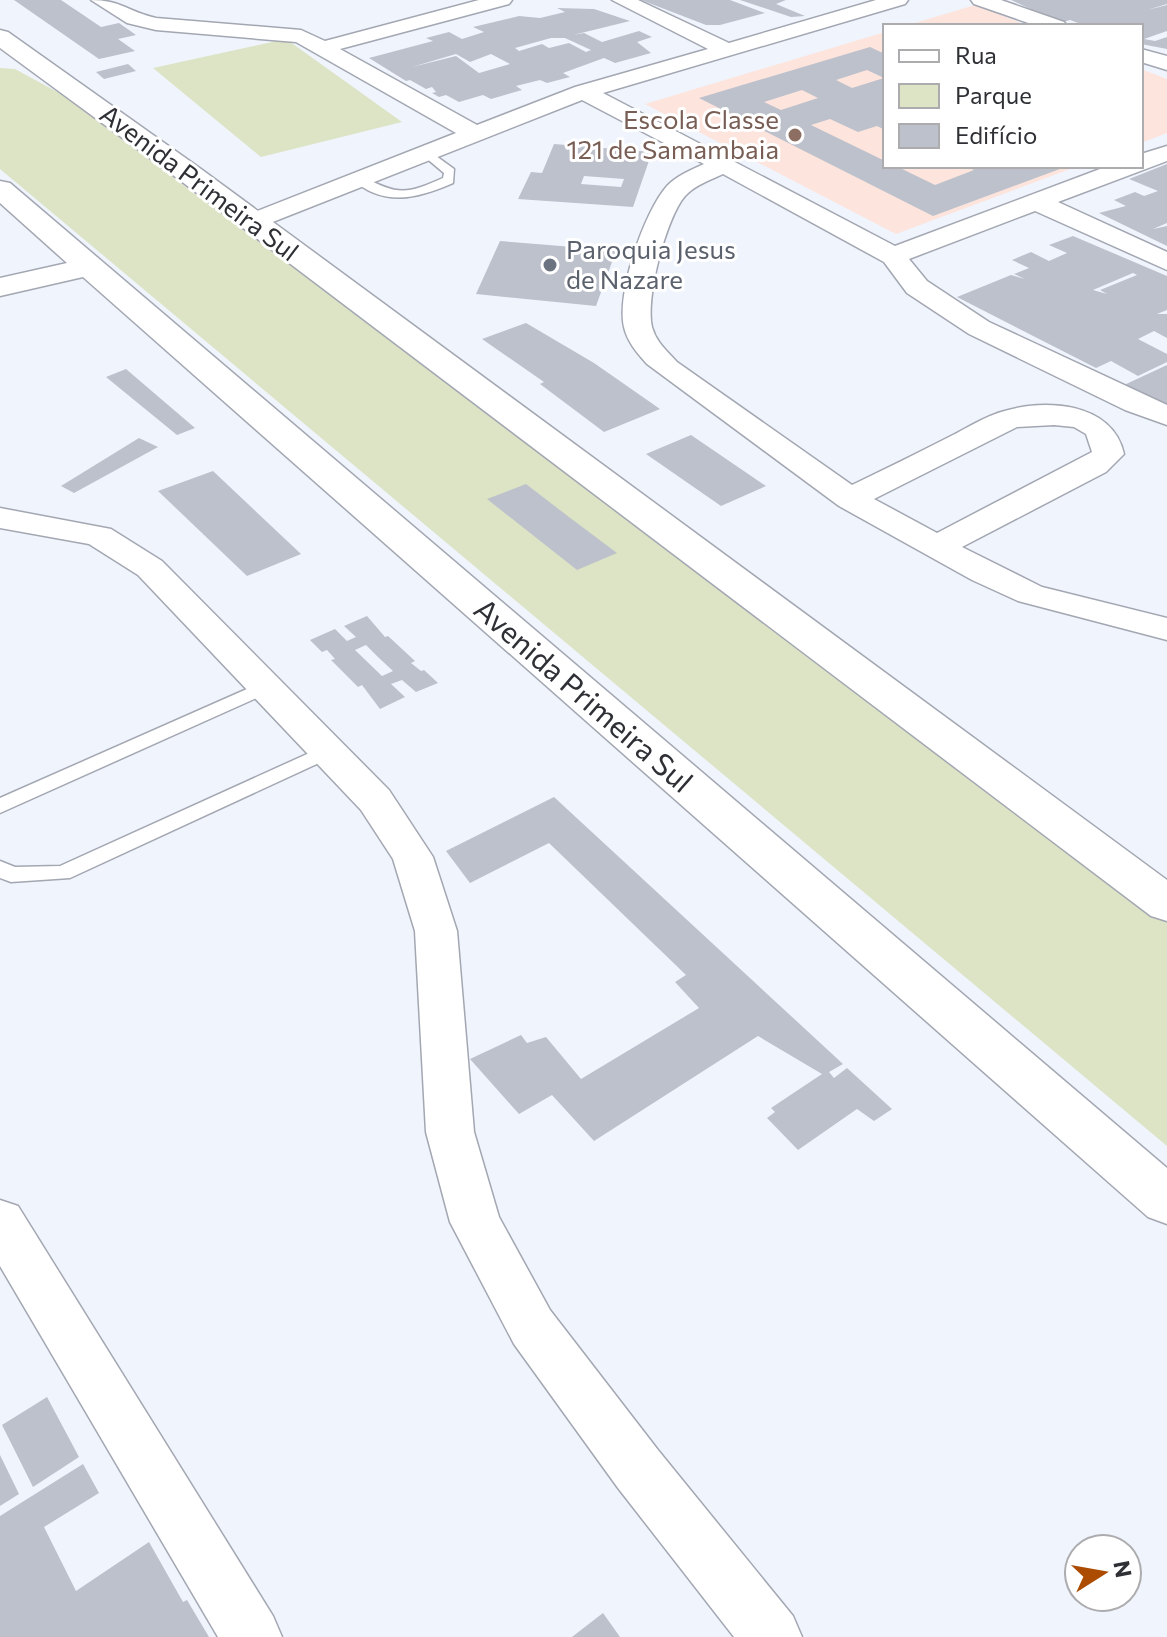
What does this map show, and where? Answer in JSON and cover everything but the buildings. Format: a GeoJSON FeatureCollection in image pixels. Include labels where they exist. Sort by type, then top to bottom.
{"type":"FeatureCollection","features":[{"type":"Feature","properties":{"kind":"street"},"geometry":{"type":"LineString","coordinates":[[101,0],[134,19],[156,24],[301,36],[473,133]]}},
{"type":"Feature","properties":{"kind":"street"},"geometry":{"type":"LineString","coordinates":[[325,47],[502,0]]}},
{"type":"Feature","properties":{"kind":"street"},"geometry":{"type":"LineString","coordinates":[[622,0],[726,49]]}},
{"type":"Feature","properties":{"kind":"street"},"geometry":{"type":"LineString","coordinates":[[251,222],[583,92],[898,0]]}},
{"type":"Feature","properties":{"kind":"street"},"geometry":{"type":"LineString","coordinates":[[981,0],[1051,24]]}},
{"type":"Feature","properties":{"kind":"street"},"geometry":{"type":"LineString","coordinates":[[399,7],[424,20]]}},
{"type":"Feature","properties":{"kind":"street","name":"Avenida Primeira Sul"},"geometry":{"type":"LineString","coordinates":[[0,37],[1167,904]]}},
{"type":"Feature","properties":{"kind":"street"},"geometry":{"type":"LineString","coordinates":[[1143,56],[1167,63]]}},
{"type":"Feature","properties":{"kind":"street"},"geometry":{"type":"LineString","coordinates":[[0,63],[43,68]]}},
{"type":"Feature","properties":{"kind":"street"},"geometry":{"type":"LineString","coordinates":[[583,92],[893,256],[917,287],[979,328],[1167,416]]}},
{"type":"Feature","properties":{"kind":"street"},"geometry":{"type":"LineString","coordinates":[[1143,161],[1167,153]]}},
{"type":"Feature","properties":{"kind":"street"},"geometry":{"type":"LineString","coordinates":[[724,164],[676,191],[665,209],[638,298],[637,322],[644,345],[667,368],[850,499],[936,547],[1030,594],[1167,629]]}},
{"type":"Feature","properties":{"kind":"street"},"geometry":{"type":"LineString","coordinates":[[893,256],[1125,168]]}},
{"type":"Feature","properties":{"kind":"street","name":"Avenida Primeira Sul"},"geometry":{"type":"LineString","coordinates":[[0,189],[1167,1201]]}},
{"type":"Feature","properties":{"kind":"street"},"geometry":{"type":"LineString","coordinates":[[1035,201],[1167,262]]}},
{"type":"Feature","properties":{"kind":"street"},"geometry":{"type":"LineString","coordinates":[[0,287],[87,267]]}},
{"type":"Feature","properties":{"kind":"street"},"geometry":{"type":"LineString","coordinates":[[850,499],[1009,419],[1033,415],[1075,418],[1097,427],[1108,442],[1108,454],[1095,465],[936,547]]}},
{"type":"Feature","properties":{"kind":"street"},"geometry":{"type":"LineString","coordinates":[[0,518],[99,536],[150,568],[375,800],[413,857],[436,931],[450,1132],[475,1222],[532,1327],[638,1469],[772,1637]]}},
{"type":"Feature","properties":{"kind":"street"},"geometry":{"type":"LineString","coordinates":[[7,1252],[252,1637]]}},
{"type":"Feature","properties":{"kind":"lane"},"geometry":{"type":"LineString","coordinates":[[358,179],[389,197],[410,196],[449,180],[450,172],[425,152]]}},
{"type":"Feature","properties":{"kind":"lane"},"geometry":{"type":"LineString","coordinates":[[0,806],[265,687]]}},
{"type":"Feature","properties":{"kind":"lane"},"geometry":{"type":"LineString","coordinates":[[0,868],[11,875],[63,873],[327,751]]}},
{"type":"Feature","properties":{"kind":"shaded area"},"geometry":{"type":"Polygon","coordinates":[[[975,5],[1024,24],[912,24],[975,5]]]}},
{"type":"Feature","properties":{"kind":"shaded area","name":"Escola Classe 121 de Samambaia"},"geometry":{"type":"Polygon","coordinates":[[[883,33],[883,168],[1073,168],[896,234],[645,104],[883,33]]]}},
{"type":"Feature","properties":{"kind":"shaded area"},"geometry":{"type":"Polygon","coordinates":[[[1143,70],[1167,79],[1167,133],[1143,142],[1143,70]]]}},
{"type":"Feature","properties":{"kind":"green space"},"geometry":{"type":"Polygon","coordinates":[[[286,39],[402,122],[261,157],[153,68],[286,39]]]}},
{"type":"Feature","properties":{"kind":"green space"},"geometry":{"type":"Polygon","coordinates":[[[0,68],[15,69],[63,95],[1167,922],[1167,1146],[0,169],[0,68]]]}},
{"type":"Feature","properties":{"kind":"place","name":"Escola Classe 121 de Samambaia"},"geometry":{"type":"Point","coordinates":[795,135]}},
{"type":"Feature","properties":{"kind":"place","name":"Paroquia Jesus de Nazare"},"geometry":{"type":"Point","coordinates":[550,265]}}]}
